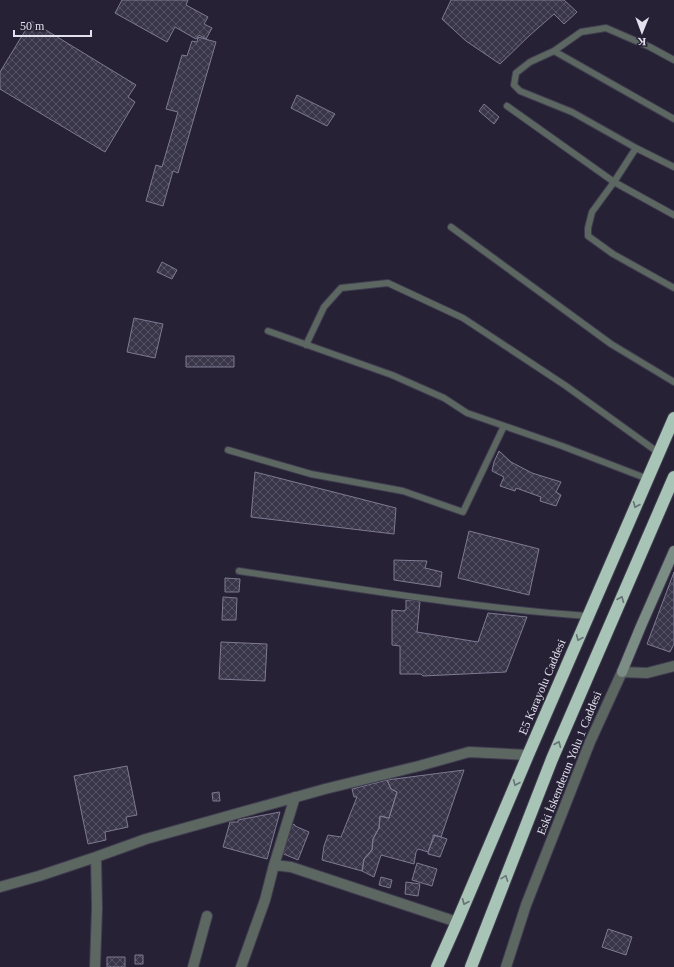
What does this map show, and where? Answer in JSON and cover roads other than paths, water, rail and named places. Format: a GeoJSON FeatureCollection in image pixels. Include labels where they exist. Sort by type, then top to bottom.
{"type":"FeatureCollection","features":[{"type":"Feature","properties":{"kind":"highway","name":"E5 Karayolu Caddesi"},"geometry":{"type":"LineString","coordinates":[[437,967],[674,418]]}},
{"type":"Feature","properties":{"kind":"highway"},"geometry":{"type":"LineString","coordinates":[[471,967],[552,759],[674,477]]}},
{"type":"Feature","properties":{"kind":"street","name":"Eski İskenderun Yolu 1 Caddesi"},"geometry":{"type":"LineString","coordinates":[[506,967],[526,905],[590,742],[674,551]]}},
{"type":"Feature","properties":{"kind":"street"},"geometry":{"type":"LineString","coordinates":[[622,672],[647,672],[674,666]]}},
{"type":"Feature","properties":{"kind":"street"},"geometry":{"type":"LineString","coordinates":[[0,887],[39,876],[146,839],[324,789],[419,766],[469,752],[528,755]]}},
{"type":"Feature","properties":{"kind":"street"},"geometry":{"type":"LineString","coordinates":[[241,967],[265,900],[295,797]]}},
{"type":"Feature","properties":{"kind":"street"},"geometry":{"type":"LineString","coordinates":[[95,967],[97,908],[96,857]]}},
{"type":"Feature","properties":{"kind":"street"},"geometry":{"type":"LineString","coordinates":[[274,865],[290,867],[457,922]]}},
{"type":"Feature","properties":{"kind":"street"},"geometry":{"type":"LineString","coordinates":[[193,967],[207,916]]}},
{"type":"Feature","properties":{"kind":"lane"},"geometry":{"type":"LineString","coordinates":[[674,60],[650,47],[606,28],[581,32],[554,51],[530,62],[516,74],[514,85],[520,91],[572,112],[636,148],[674,167]]}},
{"type":"Feature","properties":{"kind":"lane"},"geometry":{"type":"LineString","coordinates":[[554,51],[674,118]]}},
{"type":"Feature","properties":{"kind":"lane"},"geometry":{"type":"LineString","coordinates":[[507,106],[614,182],[674,215]]}},
{"type":"Feature","properties":{"kind":"lane"},"geometry":{"type":"LineString","coordinates":[[636,148],[592,212],[588,228],[588,236],[613,254],[674,288]]}},
{"type":"Feature","properties":{"kind":"lane"},"geometry":{"type":"LineString","coordinates":[[451,227],[611,344],[674,382]]}},
{"type":"Feature","properties":{"kind":"lane"},"geometry":{"type":"LineString","coordinates":[[306,345],[324,307],[341,288],[388,284],[463,318],[566,386],[659,453]]}},
{"type":"Feature","properties":{"kind":"lane"},"geometry":{"type":"LineString","coordinates":[[268,331],[392,375],[444,398],[467,413],[562,446],[648,479]]}},
{"type":"Feature","properties":{"kind":"lane"},"geometry":{"type":"LineString","coordinates":[[228,450],[311,474],[403,491],[463,512],[504,426]]}},
{"type":"Feature","properties":{"kind":"lane"},"geometry":{"type":"LineString","coordinates":[[239,571],[483,606],[588,616]]}}]}
